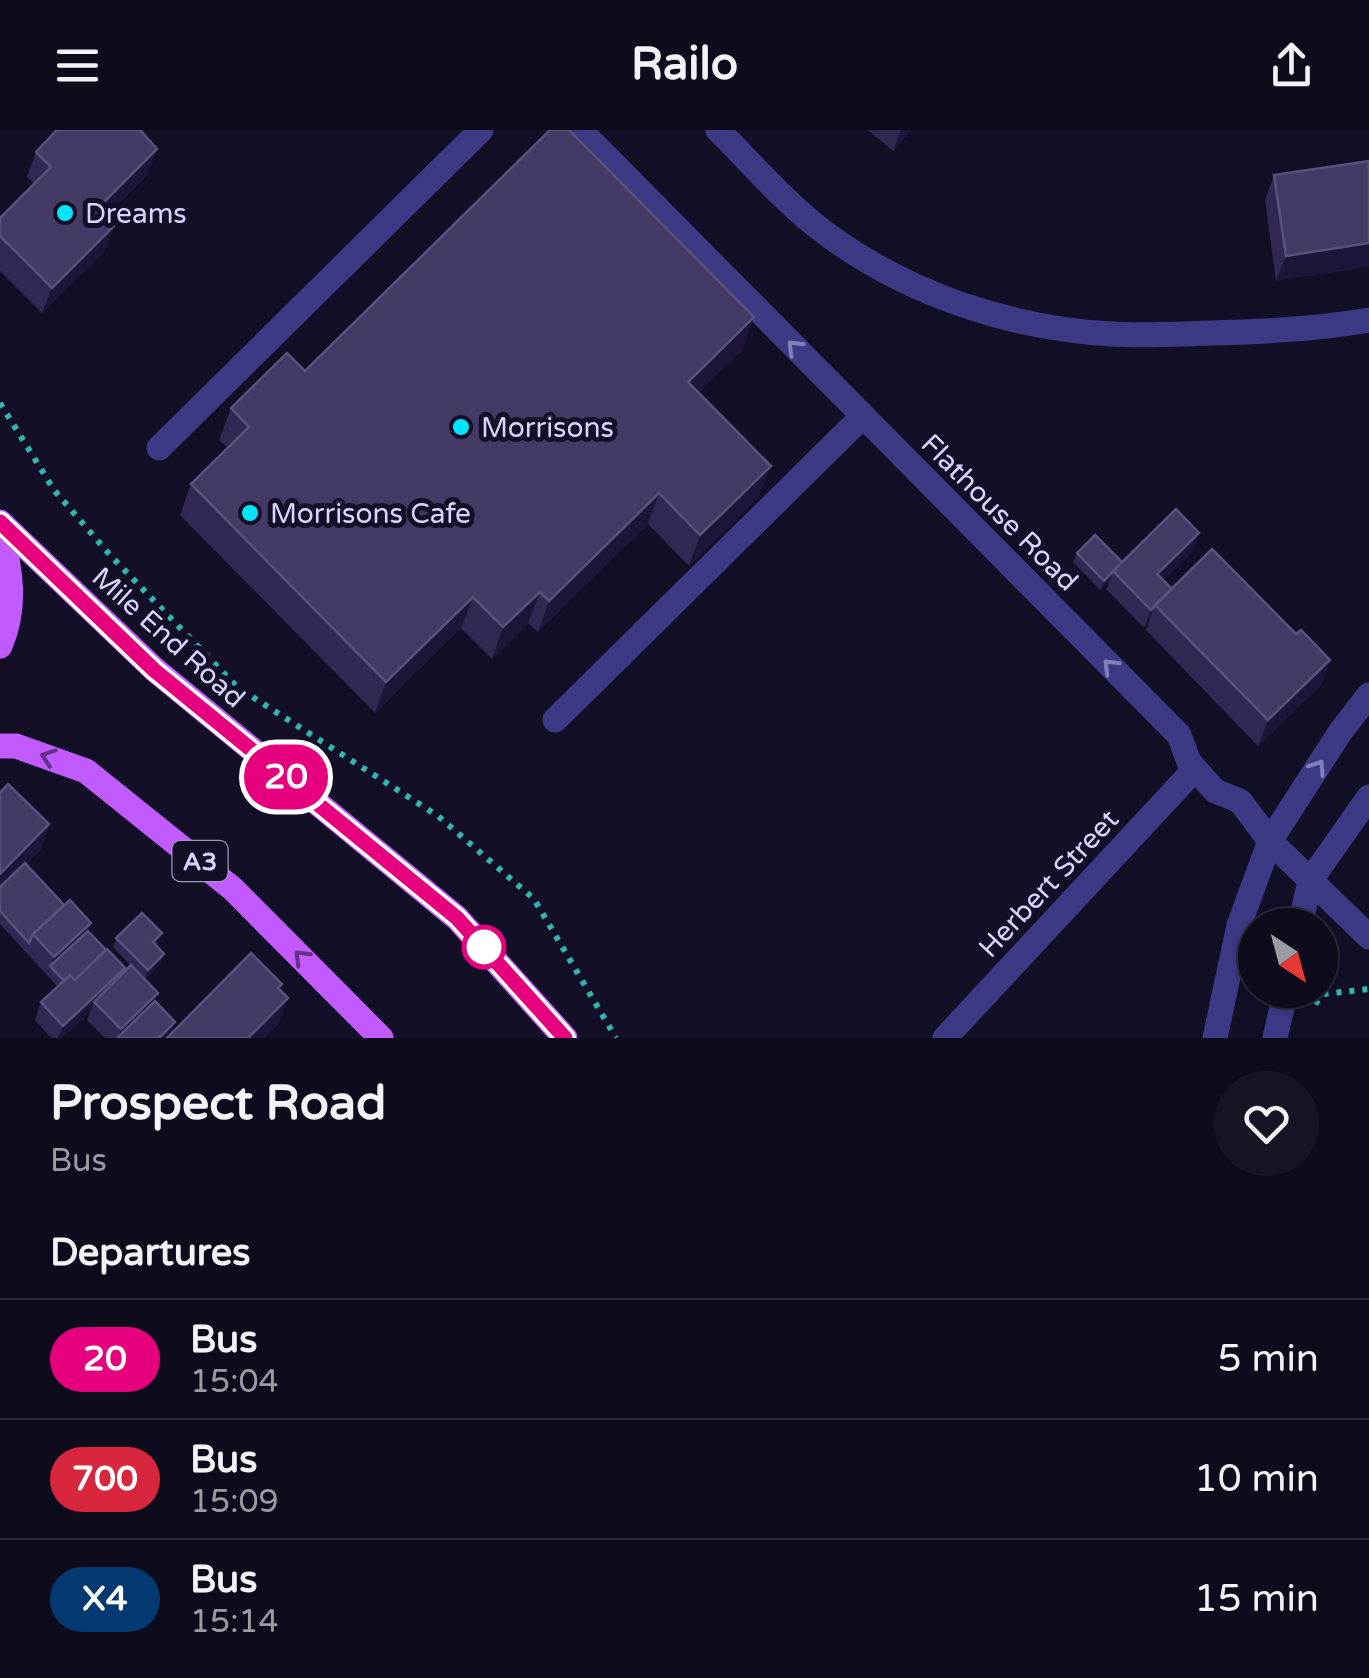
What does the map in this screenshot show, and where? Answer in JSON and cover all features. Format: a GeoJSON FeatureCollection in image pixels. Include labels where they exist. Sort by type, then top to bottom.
{"type":"FeatureCollection","features":[{"type":"Feature","properties":{"kind":"main road","name":"Mile End Road"},"geometry":{"type":"LineString","coordinates":[[0,522],[154,670],[457,918],[565,1038]]}},
{"type":"Feature","properties":{"kind":"main road"},"geometry":{"type":"LineString","coordinates":[[0,530],[10,566],[11,601],[0,646]]}},
{"type":"Feature","properties":{"kind":"main road","name":"A3"},"geometry":{"type":"LineString","coordinates":[[0,746],[16,746],[86,770],[233,889],[380,1038]]}},
{"type":"Feature","properties":{"kind":"street"},"geometry":{"type":"LineString","coordinates":[[159,448],[481,130]]}},
{"type":"Feature","properties":{"kind":"street","name":"Flathouse Road"},"geometry":{"type":"LineString","coordinates":[[580,130],[1179,735],[1189,762],[1215,791],[1240,801],[1270,840],[1369,937]]}},
{"type":"Feature","properties":{"kind":"street"},"geometry":{"type":"LineString","coordinates":[[718,130],[813,223],[847,249],[919,288],[997,317],[1076,331],[1137,335],[1250,332],[1369,320]]}},
{"type":"Feature","properties":{"kind":"street"},"geometry":{"type":"LineString","coordinates":[[555,720],[862,416]]}},
{"type":"Feature","properties":{"kind":"street"},"geometry":{"type":"LineString","coordinates":[[1214,1038],[1239,924],[1270,840],[1369,695]]}},
{"type":"Feature","properties":{"kind":"street","name":"Herbert Street"},"geometry":{"type":"LineString","coordinates":[[945,1038],[1196,769]]}},
{"type":"Feature","properties":{"kind":"street"},"geometry":{"type":"LineString","coordinates":[[1304,908],[1310,882],[1369,796]]}},
{"type":"Feature","properties":{"kind":"street"},"geometry":{"type":"LineString","coordinates":[[1275,1038],[1282,1008]]}},
{"type":"Feature","properties":{"kind":"path"},"geometry":{"type":"LineString","coordinates":[[0,403],[54,490],[110,556],[237,687],[438,816],[534,900],[616,1038]]}},
{"type":"Feature","properties":{"kind":"path"},"geometry":{"type":"LineString","coordinates":[[1307,1013],[1324,994],[1369,989]]}},
{"type":"Feature","properties":{"kind":"building","name":"Dreams"},"geometry":{"type":"Polygon","coordinates":[[[57,130],[140,130],[157,149],[97,209],[114,226],[52,288],[0,236],[0,218],[51,167],[36,152],[57,130]]]}},
{"type":"Feature","properties":{"kind":"building","name":"Morrisons"},"geometry":{"type":"Polygon","coordinates":[[[550,130],[569,130],[754,317],[688,382],[771,466],[700,535],[659,493],[549,601],[540,592],[503,627],[473,597],[386,682],[191,484],[249,427],[231,408],[287,353],[305,371],[550,130]]]}},
{"type":"Feature","properties":{"kind":"building"},"geometry":{"type":"Polygon","coordinates":[[[1369,161],[1369,243],[1286,256],[1274,175],[1369,161]]]}},
{"type":"Feature","properties":{"kind":"building"},"geometry":{"type":"Polygon","coordinates":[[[1176,509],[1199,533],[1157,574],[1172,589],[1151,610],[1113,571],[1176,509]]]}},
{"type":"Feature","properties":{"kind":"building"},"geometry":{"type":"Polygon","coordinates":[[[1095,535],[1122,562],[1104,581],[1077,553],[1095,535]]]}},
{"type":"Feature","properties":{"kind":"building"},"geometry":{"type":"Polygon","coordinates":[[[1212,549],[1296,634],[1301,630],[1330,660],[1268,720],[1155,605],[1212,549]]]}},
{"type":"Feature","properties":{"kind":"building"},"geometry":{"type":"Polygon","coordinates":[[[8,784],[49,824],[0,874],[0,793],[8,784]]]}},
{"type":"Feature","properties":{"kind":"building"},"geometry":{"type":"Polygon","coordinates":[[[25,863],[64,905],[33,934],[29,943],[0,911],[0,887],[25,863]]]}},
{"type":"Feature","properties":{"kind":"building"},"geometry":{"type":"Polygon","coordinates":[[[70,900],[91,923],[54,957],[33,934],[70,900]]]}},
{"type":"Feature","properties":{"kind":"building"},"geometry":{"type":"Polygon","coordinates":[[[142,913],[162,933],[153,942],[164,954],[148,970],[116,938],[142,913]]]}},
{"type":"Feature","properties":{"kind":"building"},"geometry":{"type":"Polygon","coordinates":[[[88,931],[106,950],[75,980],[70,975],[64,981],[50,966],[88,931]]]}},
{"type":"Feature","properties":{"kind":"building"},"geometry":{"type":"Polygon","coordinates":[[[107,949],[125,968],[63,1026],[41,1002],[70,975],[75,980],[107,949]]]}},
{"type":"Feature","properties":{"kind":"building"},"geometry":{"type":"Polygon","coordinates":[[[251,953],[282,984],[278,988],[288,998],[248,1038],[167,1038],[251,953]]]}},
{"type":"Feature","properties":{"kind":"building"},"geometry":{"type":"Polygon","coordinates":[[[131,965],[158,993],[121,1029],[94,1002],[131,965]]]}},
{"type":"Feature","properties":{"kind":"building"},"geometry":{"type":"Polygon","coordinates":[[[155,1001],[175,1022],[159,1038],[117,1038],[155,1001]]]}},
{"type":"Feature","properties":{"kind":"bus line","name":"20"},"geometry":{"type":"LineString","coordinates":[[0,522],[154,670],[457,918],[565,1038]]}},
{"type":"Feature","properties":{"kind":"place","name":"Dreams"},"geometry":{"type":"Point","coordinates":[65,213]}},
{"type":"Feature","properties":{"kind":"place","name":"Morrisons"},"geometry":{"type":"Point","coordinates":[461,427]}},
{"type":"Feature","properties":{"kind":"place","name":"Morrisons Cafe"},"geometry":{"type":"Point","coordinates":[250,513]}}]}
